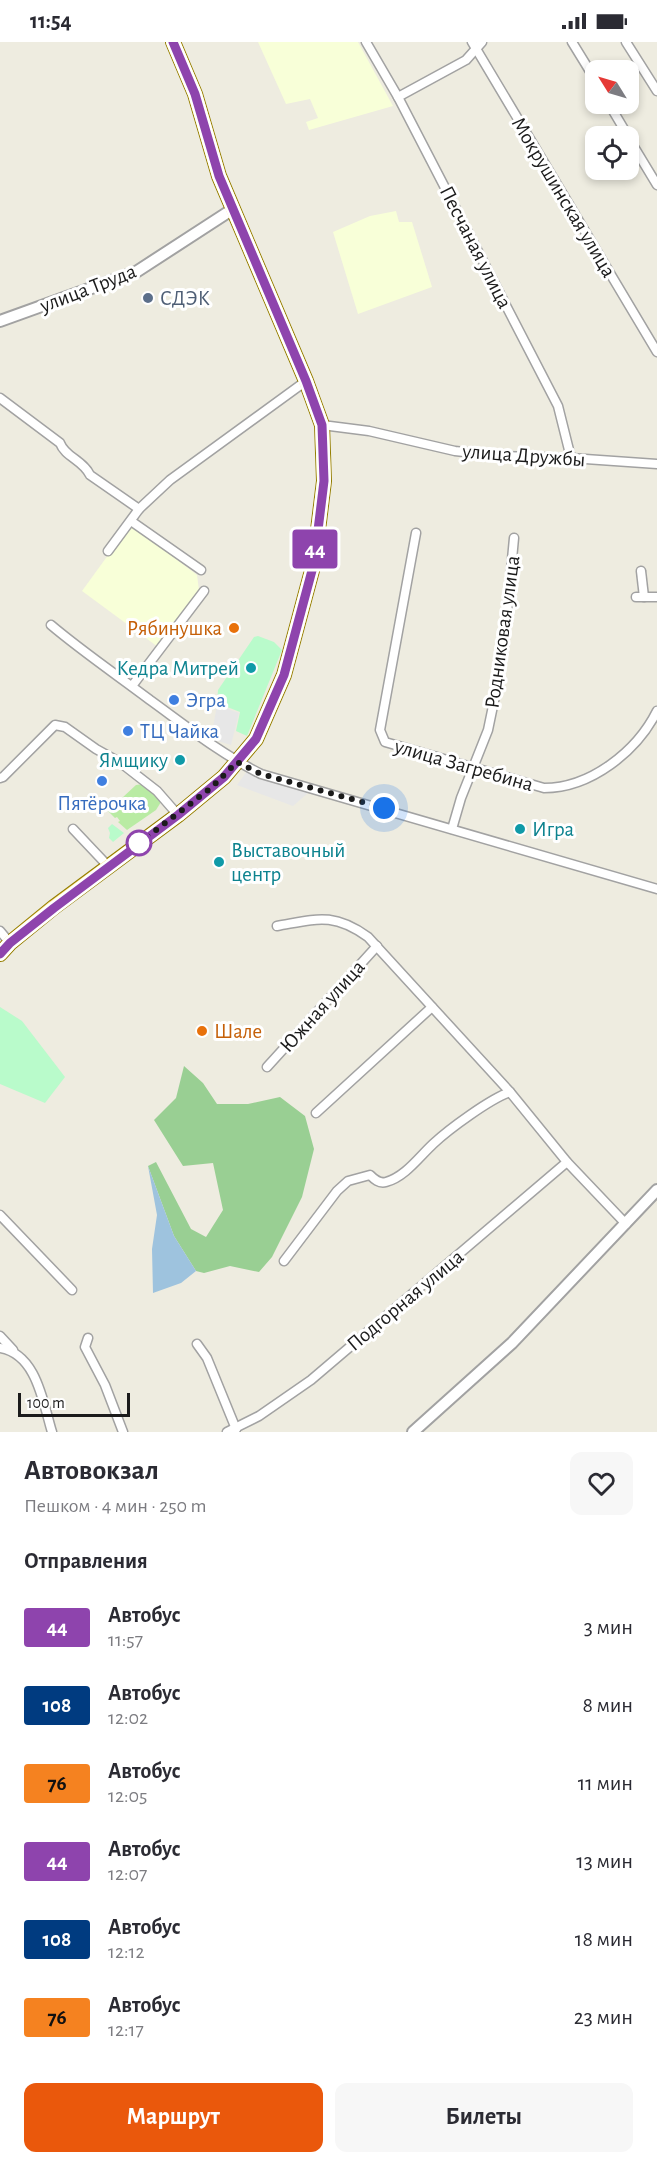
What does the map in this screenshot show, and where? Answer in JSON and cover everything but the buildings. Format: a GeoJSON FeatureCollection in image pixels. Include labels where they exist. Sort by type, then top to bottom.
{"type":"FeatureCollection","features":[{"type":"Feature","properties":{"kind":"main road"},"geometry":{"type":"LineString","coordinates":[[5,949],[224,777],[256,739],[284,675],[314,563],[324,481],[322,425],[306,381],[219,176],[195,94],[173,42]]}},
{"type":"Feature","properties":{"kind":"street","name":"Песчаная улица"},"geometry":{"type":"LineString","coordinates":[[366,42],[398,97],[558,406],[571,458]]}},
{"type":"Feature","properties":{"kind":"street"},"geometry":{"type":"LineString","coordinates":[[398,97],[466,60],[474,46],[482,42]]}},
{"type":"Feature","properties":{"kind":"street"},"geometry":{"type":"LineString","coordinates":[[572,42],[585,63]]}},
{"type":"Feature","properties":{"kind":"street"},"geometry":{"type":"LineString","coordinates":[[626,42],[657,91]]}},
{"type":"Feature","properties":{"kind":"street","name":"Мокрушинская улица"},"geometry":{"type":"LineString","coordinates":[[474,46],[657,352]]}},
{"type":"Feature","properties":{"kind":"street"},"geometry":{"type":"LineString","coordinates":[[639,155],[657,185]]}},
{"type":"Feature","properties":{"kind":"street","name":"улица Труда"},"geometry":{"type":"LineString","coordinates":[[0,321],[136,272],[233,209]]}},
{"type":"Feature","properties":{"kind":"street"},"geometry":{"type":"LineString","coordinates":[[108,551],[139,510],[170,480],[306,381]]}},
{"type":"Feature","properties":{"kind":"street"},"geometry":{"type":"LineString","coordinates":[[0,398],[60,443],[62,449],[86,466],[90,475],[139,510]]}},
{"type":"Feature","properties":{"kind":"street","name":"улица Дружбы"},"geometry":{"type":"LineString","coordinates":[[322,425],[369,431],[455,451],[501,456],[657,464]]}},
{"type":"Feature","properties":{"kind":"street"},"geometry":{"type":"LineString","coordinates":[[131,521],[201,570]]}},
{"type":"Feature","properties":{"kind":"street","name":"улица Загребина"},"geometry":{"type":"LineString","coordinates":[[416,533],[380,730],[385,742],[544,788],[556,788],[591,776],[623,754],[646,729],[657,711]]}},
{"type":"Feature","properties":{"kind":"street","name":"Родниковая улица"},"geometry":{"type":"LineString","coordinates":[[452,829],[488,730],[504,645],[514,538]]}},
{"type":"Feature","properties":{"kind":"street"},"geometry":{"type":"LineString","coordinates":[[641,571],[640,597],[657,597]]}},
{"type":"Feature","properties":{"kind":"street"},"geometry":{"type":"LineString","coordinates":[[132,686],[204,591]]}},
{"type":"Feature","properties":{"kind":"street"},"geometry":{"type":"LineString","coordinates":[[51,625],[87,655],[237,762],[261,774],[657,889]]}},
{"type":"Feature","properties":{"kind":"street"},"geometry":{"type":"LineString","coordinates":[[0,778],[56,725],[65,727],[121,763],[157,791],[178,815]]}},
{"type":"Feature","properties":{"kind":"street"},"geometry":{"type":"LineString","coordinates":[[73,829],[108,866]]}},
{"type":"Feature","properties":{"kind":"street","name":"Южная улица"},"geometry":{"type":"LineString","coordinates":[[267,1067],[377,946],[353,927],[329,918],[278,926]]}},
{"type":"Feature","properties":{"kind":"street"},"geometry":{"type":"LineString","coordinates":[[0,931],[5,949]]}},
{"type":"Feature","properties":{"kind":"street"},"geometry":{"type":"LineString","coordinates":[[377,946],[510,1092],[567,1162],[626,1224]]}},
{"type":"Feature","properties":{"kind":"street"},"geometry":{"type":"LineString","coordinates":[[316,1113],[432,1007]]}},
{"type":"Feature","properties":{"kind":"street"},"geometry":{"type":"LineString","coordinates":[[284,1261],[337,1191],[348,1181],[370,1175],[380,1182],[386,1182],[406,1171],[434,1142],[497,1096],[510,1092]]}},
{"type":"Feature","properties":{"kind":"street","name":"Подгорная улица"},"geometry":{"type":"LineString","coordinates":[[197,1344],[207,1358],[232,1430],[279,1404],[311,1380],[567,1162]]}},
{"type":"Feature","properties":{"kind":"street"},"geometry":{"type":"LineString","coordinates":[[413,1432],[512,1343],[657,1190]]}},
{"type":"Feature","properties":{"kind":"street"},"geometry":{"type":"LineString","coordinates":[[0,1215],[72,1290]]}},
{"type":"Feature","properties":{"kind":"street"},"geometry":{"type":"LineString","coordinates":[[0,1336],[32,1373],[52,1432]]}},
{"type":"Feature","properties":{"kind":"street"},"geometry":{"type":"LineString","coordinates":[[88,1338],[86,1347],[105,1385],[123,1432]]}},
{"type":"Feature","properties":{"kind":"street"},"geometry":{"type":"LineString","coordinates":[[0,1348],[15,1353]]}},
{"type":"Feature","properties":{"kind":"shaded area"},"geometry":{"type":"Polygon","coordinates":[[[258,42],[358,42],[393,106],[309,130],[306,122],[318,118],[310,99],[286,104],[258,42]]]}},
{"type":"Feature","properties":{"kind":"shaded area"},"geometry":{"type":"Polygon","coordinates":[[[396,211],[399,222],[412,222],[432,287],[358,314],[333,232],[370,216],[396,211]]]}},
{"type":"Feature","properties":{"kind":"shaded area"},"geometry":{"type":"Polygon","coordinates":[[[133,526],[197,575],[199,590],[158,647],[82,591],[127,529],[133,526]]]}},
{"type":"Feature","properties":{"kind":"shaded area"},"geometry":{"type":"Polygon","coordinates":[[[217,705],[239,713],[231,745],[211,739],[217,705]]]}},
{"type":"Feature","properties":{"kind":"shaded area"},"geometry":{"type":"Polygon","coordinates":[[[247,771],[308,793],[293,806],[237,785],[247,771]]]}},
{"type":"Feature","properties":{"kind":"green space"},"geometry":{"type":"Polygon","coordinates":[[[258,636],[274,642],[282,650],[247,736],[236,731],[240,712],[217,703],[218,690],[254,637],[258,636]]]}},
{"type":"Feature","properties":{"kind":"green space"},"geometry":{"type":"Polygon","coordinates":[[[143,784],[161,802],[156,810],[127,830],[118,822],[120,821],[117,817],[115,818],[108,811],[136,785],[143,784]]]}},
{"type":"Feature","properties":{"kind":"green space"},"geometry":{"type":"Polygon","coordinates":[[[112,824],[124,833],[113,842],[109,838],[108,828],[112,824]]]}},
{"type":"Feature","properties":{"kind":"green space"},"geometry":{"type":"Polygon","coordinates":[[[0,1007],[22,1021],[65,1077],[45,1103],[0,1084],[0,1007]]]}},
{"type":"Feature","properties":{"kind":"green space"},"geometry":{"type":"Polygon","coordinates":[[[184,1066],[203,1083],[217,1104],[248,1104],[280,1097],[305,1116],[314,1149],[302,1197],[272,1257],[259,1272],[230,1266],[204,1273],[196,1271],[174,1236],[148,1166],[156,1162],[191,1229],[206,1237],[223,1210],[213,1163],[183,1166],[154,1120],[176,1098],[184,1066]]]}},
{"type":"Feature","properties":{"kind":"water"},"geometry":{"type":"Polygon","coordinates":[[[148,1166],[174,1236],[196,1271],[181,1283],[153,1293],[152,1249],[157,1215],[148,1166]]]}},
{"type":"Feature","properties":{"kind":"bus line","name":"44"},"geometry":{"type":"LineString","coordinates":[[0,954],[10,943],[178,815],[232,769],[256,739],[284,675],[314,563],[324,481],[322,425],[306,381],[219,176],[195,94],[181,56],[173,42]]}},
{"type":"Feature","properties":{"kind":"place","name":"СДЭК"},"geometry":{"type":"Point","coordinates":[148,298]}},
{"type":"Feature","properties":{"kind":"place","name":"Рябинушка"},"geometry":{"type":"Point","coordinates":[234,628]}},
{"type":"Feature","properties":{"kind":"place","name":"Кедра Митрей"},"geometry":{"type":"Point","coordinates":[251,668]}},
{"type":"Feature","properties":{"kind":"place","name":"Эгра"},"geometry":{"type":"Point","coordinates":[174,700]}},
{"type":"Feature","properties":{"kind":"place","name":"ТЦ Чайка"},"geometry":{"type":"Point","coordinates":[128,731]}},
{"type":"Feature","properties":{"kind":"place","name":"Ямщику"},"geometry":{"type":"Point","coordinates":[180,760]}},
{"type":"Feature","properties":{"kind":"place","name":"Пятёрочка"},"geometry":{"type":"Point","coordinates":[102,781]}},
{"type":"Feature","properties":{"kind":"place","name":"Игра"},"geometry":{"type":"Point","coordinates":[520,829]}},
{"type":"Feature","properties":{"kind":"place","name":"Выставочный центр"},"geometry":{"type":"Point","coordinates":[219,862]}},
{"type":"Feature","properties":{"kind":"place","name":"Шале"},"geometry":{"type":"Point","coordinates":[202,1031]}},
{"type":"Feature","properties":{"kind":"route"},"geometry":{"type":"LineString","coordinates":[[139,843],[211,788],[237,762],[261,774],[384,808]]}}]}
